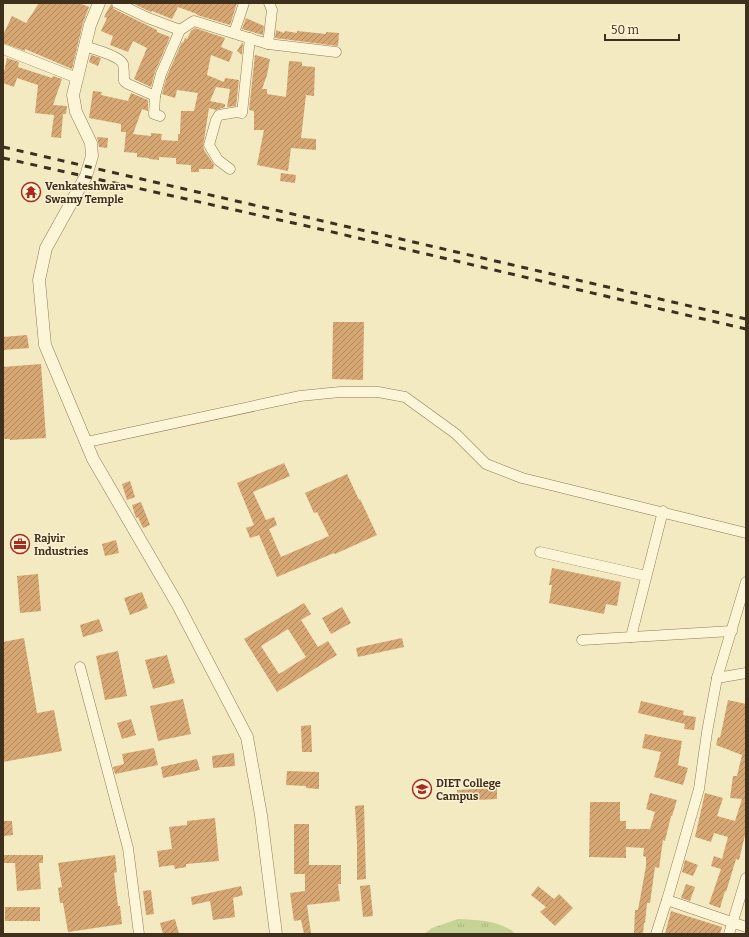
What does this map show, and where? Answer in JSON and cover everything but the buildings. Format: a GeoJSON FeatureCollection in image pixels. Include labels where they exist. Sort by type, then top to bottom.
{"type":"FeatureCollection","features":[{"type":"Feature","properties":{"kind":"street"},"geometry":{"type":"LineString","coordinates":[[100,3],[90,25],[73,95],[76,112],[91,143],[92,156],[86,176],[46,248],[39,280],[45,345],[93,459],[178,605],[221,690],[247,737],[261,815],[276,934]]}},
{"type":"Feature","properties":{"kind":"street"},"geometry":{"type":"LineString","coordinates":[[117,3],[148,18],[180,30]]}},
{"type":"Feature","properties":{"kind":"street"},"geometry":{"type":"LineString","coordinates":[[234,33],[244,3]]}},
{"type":"Feature","properties":{"kind":"street"},"geometry":{"type":"LineString","coordinates":[[268,44],[272,10],[269,3]]}},
{"type":"Feature","properties":{"kind":"street"},"geometry":{"type":"LineString","coordinates":[[160,116],[154,114],[155,96],[161,74],[180,30],[194,21],[268,44],[336,52]]}},
{"type":"Feature","properties":{"kind":"street"},"geometry":{"type":"LineString","coordinates":[[230,169],[218,160],[209,145],[216,120],[219,115],[237,112],[242,113],[250,38]]}},
{"type":"Feature","properties":{"kind":"street"},"geometry":{"type":"LineString","coordinates":[[85,46],[114,57],[120,61],[123,64],[124,80],[128,84],[155,96]]}},
{"type":"Feature","properties":{"kind":"street"},"geometry":{"type":"LineString","coordinates":[[3,49],[77,78]]}},
{"type":"Feature","properties":{"kind":"street"},"geometry":{"type":"LineString","coordinates":[[87,442],[300,396],[340,392],[378,392],[405,397],[456,434],[486,464],[522,478],[746,533]]}},
{"type":"Feature","properties":{"kind":"street"},"geometry":{"type":"LineString","coordinates":[[631,637],[663,512]]}},
{"type":"Feature","properties":{"kind":"street"},"geometry":{"type":"LineString","coordinates":[[540,552],[646,576]]}},
{"type":"Feature","properties":{"kind":"street"},"geometry":{"type":"LineString","coordinates":[[656,934],[699,789],[707,732],[717,678],[746,582]]}},
{"type":"Feature","properties":{"kind":"street"},"geometry":{"type":"LineString","coordinates":[[582,640],[732,631]]}},
{"type":"Feature","properties":{"kind":"street"},"geometry":{"type":"LineString","coordinates":[[80,667],[128,848],[139,934]]}},
{"type":"Feature","properties":{"kind":"street"},"geometry":{"type":"LineString","coordinates":[[717,678],[746,673]]}},
{"type":"Feature","properties":{"kind":"street"},"geometry":{"type":"LineString","coordinates":[[729,934],[746,878]]}},
{"type":"Feature","properties":{"kind":"street"},"geometry":{"type":"LineString","coordinates":[[667,900],[746,927]]}},
{"type":"Feature","properties":{"kind":"green space"},"geometry":{"type":"Polygon","coordinates":[[[458,919],[481,920],[496,923],[510,929],[516,934],[424,934],[432,928],[458,919]]]}},
{"type":"Feature","properties":{"kind":"railway"},"geometry":{"type":"LineString","coordinates":[[3,147],[746,319]]}},
{"type":"Feature","properties":{"kind":"railway"},"geometry":{"type":"LineString","coordinates":[[3,158],[311,227],[746,329]]}},
{"type":"Feature","properties":{"kind":"place","name":"Venkateshwara Swamy Temple"},"geometry":{"type":"Point","coordinates":[31,192]}},
{"type":"Feature","properties":{"kind":"place","name":"Rajvir Industries"},"geometry":{"type":"Point","coordinates":[20,544]}},
{"type":"Feature","properties":{"kind":"place","name":"DIET College Campus"},"geometry":{"type":"Point","coordinates":[422,789]}}]}
